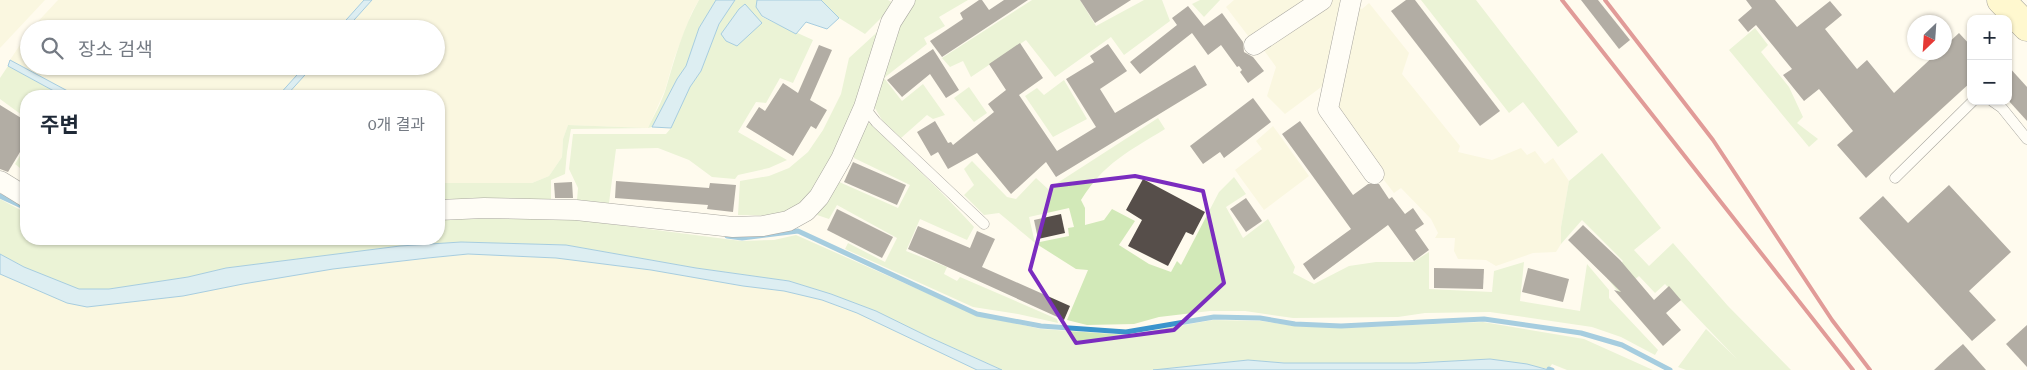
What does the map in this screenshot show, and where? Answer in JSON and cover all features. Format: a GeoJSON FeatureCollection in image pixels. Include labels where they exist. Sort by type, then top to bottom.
{"type":"FeatureCollection","features":[{"type":"Feature","properties":{"kind":"main road"},"geometry":{"type":"LineString","coordinates":[[2001,0],[2027,27]]}},
{"type":"Feature","properties":{"kind":"street"},"geometry":{"type":"LineString","coordinates":[[445,210],[484,208],[576,210],[733,227],[762,226],[788,221],[806,211],[819,197],[841,159],[864,107],[891,22],[905,0]]}},
{"type":"Feature","properties":{"kind":"street"},"geometry":{"type":"LineString","coordinates":[[1254,45],[1322,0]]}},
{"type":"Feature","properties":{"kind":"street"},"geometry":{"type":"LineString","coordinates":[[1351,0],[1328,109],[1374,174]]}},
{"type":"Feature","properties":{"kind":"street"},"geometry":{"type":"LineString","coordinates":[[0,181],[20,194]]}},
{"type":"Feature","properties":{"kind":"lane"},"geometry":{"type":"LineString","coordinates":[[1895,178],[1969,105]]}},
{"type":"Feature","properties":{"kind":"lane"},"geometry":{"type":"LineString","coordinates":[[1998,105],[2027,139]]}},
{"type":"Feature","properties":{"kind":"lane"},"geometry":{"type":"LineString","coordinates":[[864,107],[882,128],[984,224]]}},
{"type":"Feature","properties":{"kind":"highlighted area"},"geometry":{"type":"Polygon","coordinates":[[[1135,176],[1203,191],[1224,283],[1174,330],[1076,343],[1030,270],[1052,186],[1135,176]]]}},
{"type":"Feature","properties":{"kind":"shaded area"},"geometry":{"type":"Polygon","coordinates":[[[0,0],[45,0],[26,20],[20,20],[20,27],[0,48],[0,0]]]}},
{"type":"Feature","properties":{"kind":"shaded area"},"geometry":{"type":"Polygon","coordinates":[[[58,0],[364,0],[346,20],[39,20],[58,0]]]}},
{"type":"Feature","properties":{"kind":"shaded area"},"geometry":{"type":"Polygon","coordinates":[[[372,0],[699,0],[692,12],[674,59],[665,90],[648,128],[568,125],[563,139],[562,157],[549,176],[532,183],[445,183],[445,90],[291,90],[305,75],[445,75],[445,20],[354,20],[372,0]]]}},
{"type":"Feature","properties":{"kind":"shaded area"},"geometry":{"type":"Polygon","coordinates":[[[1234,0],[1314,0],[1252,41],[1226,7],[1234,0]]]}},
{"type":"Feature","properties":{"kind":"shaded area"},"geometry":{"type":"Polygon","coordinates":[[[1328,0],[1343,0],[1328,82],[1285,114],[1267,96],[1276,67],[1261,46],[1328,0]]]}},
{"type":"Feature","properties":{"kind":"shaded area"},"geometry":{"type":"Polygon","coordinates":[[[1369,3],[1409,53],[1402,74],[1460,146],[1458,152],[1492,160],[1521,148],[1527,155],[1535,151],[1545,164],[1553,158],[1569,181],[1561,227],[1561,244],[1556,252],[1533,253],[1496,266],[1486,260],[1458,259],[1454,251],[1455,238],[1435,238],[1438,233],[1431,219],[1401,188],[1394,193],[1380,175],[1336,113],[1355,4],[1362,9],[1369,3]]]}},
{"type":"Feature","properties":{"kind":"shaded area"},"geometry":{"type":"Polygon","coordinates":[[[20,45],[20,65],[10,60],[20,45]]]}},
{"type":"Feature","properties":{"kind":"shaded area"},"geometry":{"type":"Polygon","coordinates":[[[38,75],[297,75],[283,90],[66,90],[38,75]]]}},
{"type":"Feature","properties":{"kind":"shaded area"},"geometry":{"type":"Polygon","coordinates":[[[1273,126],[1309,176],[1264,210],[1235,170],[1262,149],[1256,141],[1273,126]]]}},
{"type":"Feature","properties":{"kind":"shaded area"},"geometry":{"type":"Polygon","coordinates":[[[468,254],[556,258],[651,270],[784,291],[822,300],[857,313],[977,370],[0,370],[0,274],[87,307],[183,296],[333,269],[468,254]]]}},
{"type":"Feature","properties":{"kind":"green space"},"geometry":{"type":"Polygon","coordinates":[[[699,0],[716,0],[699,28],[686,66],[677,79],[652,127],[648,128],[664,93],[680,43],[693,11],[699,0]]]}},
{"type":"Feature","properties":{"kind":"green space"},"geometry":{"type":"Polygon","coordinates":[[[735,0],[757,0],[762,17],[813,40],[793,83],[780,78],[766,103],[756,102],[738,132],[787,160],[769,168],[738,175],[735,179],[712,177],[689,160],[658,148],[616,149],[609,203],[577,200],[578,188],[569,169],[573,134],[666,134],[671,128],[690,87],[701,71],[719,24],[735,0]]]}},
{"type":"Feature","properties":{"kind":"green space"},"geometry":{"type":"Polygon","coordinates":[[[821,0],[888,0],[895,4],[865,34],[839,18],[821,0]]]}},
{"type":"Feature","properties":{"kind":"green space"},"geometry":{"type":"Polygon","coordinates":[[[913,0],[968,0],[939,17],[945,26],[924,38],[927,44],[884,78],[902,101],[923,84],[945,115],[933,119],[927,115],[901,138],[882,120],[872,103],[898,24],[913,0]]]}},
{"type":"Feature","properties":{"kind":"green space"},"geometry":{"type":"Polygon","coordinates":[[[1032,0],[1080,0],[1096,26],[1144,0],[1162,0],[1170,21],[1124,55],[1111,37],[1055,77],[1026,40],[971,77],[963,61],[950,67],[942,58],[1032,0]]]}},
{"type":"Feature","properties":{"kind":"green space"},"geometry":{"type":"Polygon","coordinates":[[[1200,0],[1220,0],[1204,17],[1192,4],[1200,0]]]}},
{"type":"Feature","properties":{"kind":"green space"},"geometry":{"type":"Polygon","coordinates":[[[1421,0],[1476,0],[1578,132],[1558,147],[1523,102],[1509,113],[1421,0]]]}},
{"type":"Feature","properties":{"kind":"green space"},"geometry":{"type":"Polygon","coordinates":[[[886,24],[863,92],[816,195],[781,216],[738,215],[740,181],[769,176],[789,168],[808,152],[823,130],[841,94],[849,58],[886,24]]]}},
{"type":"Feature","properties":{"kind":"green space"},"geometry":{"type":"Polygon","coordinates":[[[1755,28],[1768,45],[1761,52],[1789,87],[1803,117],[1797,123],[1818,139],[1809,147],[1729,50],[1755,28]]]}},
{"type":"Feature","properties":{"kind":"green space"},"geometry":{"type":"Polygon","coordinates":[[[8,66],[20,73],[20,75],[24,75],[52,90],[20,90],[20,114],[0,99],[0,78],[8,66]]]}},
{"type":"Feature","properties":{"kind":"green space"},"geometry":{"type":"Polygon","coordinates":[[[1064,80],[1087,119],[1053,137],[1025,96],[1037,88],[1044,95],[1064,80]]]}},
{"type":"Feature","properties":{"kind":"green space"},"geometry":{"type":"Polygon","coordinates":[[[969,87],[987,113],[974,122],[954,98],[969,87]]]}},
{"type":"Feature","properties":{"kind":"green space"},"geometry":{"type":"Polygon","coordinates":[[[1158,118],[1165,129],[1108,167],[1081,200],[1085,208],[1085,225],[1104,220],[1112,209],[1135,221],[1119,245],[1149,264],[1171,272],[1177,261],[1181,265],[1219,192],[1234,177],[1246,194],[1226,207],[1243,238],[1268,219],[1295,267],[1293,273],[1314,284],[1349,266],[1376,262],[1413,262],[1429,252],[1429,289],[1492,292],[1494,271],[1524,262],[1520,301],[1580,311],[1587,264],[1609,290],[1609,298],[1658,350],[1655,355],[1621,337],[1592,327],[1490,312],[1425,313],[1398,317],[1293,318],[1245,311],[1210,311],[1159,317],[1134,324],[1087,325],[1067,320],[1088,270],[1076,269],[1035,243],[999,213],[984,215],[964,195],[974,185],[964,169],[972,161],[1007,197],[1016,199],[1036,178],[1048,189],[1158,118]],[[1069,208],[1029,217],[1035,243],[1069,236],[1068,228],[1074,227],[1069,208]]]}},
{"type":"Feature","properties":{"kind":"green space"},"geometry":{"type":"Polygon","coordinates":[[[865,121],[872,125],[924,175],[974,227],[967,240],[920,219],[906,251],[947,267],[944,274],[957,281],[960,277],[1057,319],[1058,323],[973,307],[845,249],[848,243],[885,262],[897,238],[837,205],[829,219],[817,215],[837,181],[898,208],[910,185],[854,158],[853,146],[865,121]]]}},
{"type":"Feature","properties":{"kind":"green space"},"geometry":{"type":"Polygon","coordinates":[[[568,125],[648,128],[571,129],[565,174],[551,180],[551,202],[445,204],[445,183],[532,183],[549,176],[562,157],[563,139],[568,125]]]}},
{"type":"Feature","properties":{"kind":"green space"},"geometry":{"type":"Polygon","coordinates":[[[1602,153],[1661,228],[1634,250],[1649,266],[1673,243],[1728,306],[1791,370],[1686,370],[1678,367],[1706,329],[1737,359],[1665,284],[1655,293],[1639,276],[1619,293],[1607,278],[1623,261],[1582,220],[1561,244],[1561,227],[1569,181],[1602,153]]]}},
{"type":"Feature","properties":{"kind":"green space"},"geometry":{"type":"Polygon","coordinates":[[[20,156],[20,168],[15,164],[20,156]]]}},
{"type":"Feature","properties":{"kind":"green space"},"geometry":{"type":"Polygon","coordinates":[[[0,199],[20,210],[20,245],[415,245],[226,268],[188,277],[109,289],[79,290],[24,267],[0,254],[0,199]]]}},
{"type":"Feature","properties":{"kind":"green space"},"geometry":{"type":"Polygon","coordinates":[[[475,218],[571,219],[741,241],[774,240],[796,235],[976,315],[1041,329],[1127,335],[1213,320],[1261,321],[1295,326],[1342,328],[1483,322],[1584,339],[1653,370],[1567,370],[1552,364],[1549,369],[1490,359],[1416,363],[1284,363],[1248,360],[1153,370],[1002,370],[876,311],[789,281],[696,268],[566,245],[445,243],[445,220],[475,218]]]}},
{"type":"Feature","properties":{"kind":"water"},"geometry":{"type":"Polygon","coordinates":[[[364,0],[372,0],[354,20],[346,20],[364,0]]]}},
{"type":"Feature","properties":{"kind":"water"},"geometry":{"type":"Polygon","coordinates":[[[716,0],[735,0],[719,24],[701,71],[690,87],[671,128],[652,127],[677,79],[686,66],[699,28],[716,0]]]}},
{"type":"Feature","properties":{"kind":"water"},"geometry":{"type":"Polygon","coordinates":[[[757,0],[821,0],[839,18],[827,29],[806,22],[796,34],[762,16],[756,7],[757,0]]]}},
{"type":"Feature","properties":{"kind":"water"},"geometry":{"type":"Polygon","coordinates":[[[745,4],[762,23],[737,46],[726,41],[721,34],[739,9],[745,4]]]}},
{"type":"Feature","properties":{"kind":"water"},"geometry":{"type":"Polygon","coordinates":[[[10,60],[20,65],[20,73],[8,66],[10,60]]]}},
{"type":"Feature","properties":{"kind":"water"},"geometry":{"type":"Polygon","coordinates":[[[24,75],[38,75],[66,90],[52,90],[24,75]]]}},
{"type":"Feature","properties":{"kind":"water"},"geometry":{"type":"Polygon","coordinates":[[[297,75],[305,75],[291,90],[283,90],[297,75]]]}},
{"type":"Feature","properties":{"kind":"water"},"geometry":{"type":"Polygon","coordinates":[[[445,243],[566,245],[696,268],[789,281],[876,311],[1002,370],[977,370],[857,313],[822,300],[784,291],[651,270],[556,258],[468,254],[428,258],[333,269],[183,296],[87,307],[67,303],[0,274],[0,254],[24,267],[79,289],[109,289],[188,277],[226,268],[400,246],[445,245],[445,243]]]}},
{"type":"Feature","properties":{"kind":"water"},"geometry":{"type":"Polygon","coordinates":[[[1490,359],[1527,364],[1549,370],[1153,370],[1248,360],[1284,363],[1416,363],[1490,359]]]}},
{"type":"Feature","properties":{"kind":"building"},"geometry":{"type":"Polygon","coordinates":[[[979,0],[982,0],[989,10],[1004,0],[1028,0],[942,57],[930,41],[963,19],[960,13],[979,0]]]}},
{"type":"Feature","properties":{"kind":"building"},"geometry":{"type":"Polygon","coordinates":[[[1080,0],[1131,0],[1095,23],[1080,0]]]}},
{"type":"Feature","properties":{"kind":"building"},"geometry":{"type":"Polygon","coordinates":[[[1406,0],[1415,0],[1500,111],[1480,126],[1391,11],[1406,0]]]}},
{"type":"Feature","properties":{"kind":"building"},"geometry":{"type":"Polygon","coordinates":[[[1581,0],[1598,0],[1630,40],[1619,49],[1581,0]]]}},
{"type":"Feature","properties":{"kind":"building"},"geometry":{"type":"Polygon","coordinates":[[[1746,0],[1775,0],[1797,27],[1830,1],[1842,15],[1825,29],[1857,69],[1867,60],[1894,93],[1929,60],[1952,60],[1952,40],[1959,33],[1967,42],[1967,86],[1866,178],[1837,145],[1853,131],[1819,89],[1804,101],[1783,75],[1792,69],[1756,25],[1748,32],[1738,20],[1752,8],[1746,0]]]}},
{"type":"Feature","properties":{"kind":"building"},"geometry":{"type":"Polygon","coordinates":[[[1188,6],[1204,26],[1222,13],[1243,42],[1244,52],[1253,57],[1264,71],[1248,83],[1240,72],[1242,70],[1239,66],[1237,67],[1221,45],[1208,55],[1192,33],[1140,74],[1130,62],[1177,25],[1172,18],[1188,6]]]}},
{"type":"Feature","properties":{"kind":"building"},"geometry":{"type":"Polygon","coordinates":[[[1020,43],[1043,78],[1019,95],[1057,151],[1096,127],[1066,79],[1094,62],[1090,56],[1108,44],[1127,71],[1100,89],[1115,113],[1195,65],[1207,85],[1056,177],[1046,162],[1011,194],[977,153],[948,169],[938,152],[931,156],[917,132],[935,121],[948,143],[951,142],[953,145],[994,112],[988,104],[1006,90],[989,64],[1020,43]]]}},
{"type":"Feature","properties":{"kind":"building"},"geometry":{"type":"Polygon","coordinates":[[[819,45],[832,50],[810,100],[827,110],[816,129],[811,126],[793,156],[746,127],[759,107],[765,111],[783,83],[798,93],[819,45]]]}},
{"type":"Feature","properties":{"kind":"building"},"geometry":{"type":"Polygon","coordinates":[[[933,49],[959,90],[946,98],[930,74],[902,97],[887,80],[933,49]]]}},
{"type":"Feature","properties":{"kind":"building"},"geometry":{"type":"Polygon","coordinates":[[[2012,70],[2027,87],[2027,121],[2012,104],[2012,70]]]}},
{"type":"Feature","properties":{"kind":"building"},"geometry":{"type":"Polygon","coordinates":[[[1253,98],[1271,122],[1224,158],[1220,152],[1203,164],[1190,146],[1253,98]]]}},
{"type":"Feature","properties":{"kind":"building"},"geometry":{"type":"Polygon","coordinates":[[[0,105],[20,117],[20,152],[8,172],[0,169],[0,105]]]}},
{"type":"Feature","properties":{"kind":"building"},"geometry":{"type":"Polygon","coordinates":[[[1300,121],[1353,195],[1368,184],[1379,184],[1389,199],[1392,197],[1405,214],[1413,208],[1424,224],[1415,230],[1429,250],[1414,261],[1388,225],[1314,280],[1303,264],[1351,229],[1282,134],[1300,121]]]}},
{"type":"Feature","properties":{"kind":"building"},"geometry":{"type":"Polygon","coordinates":[[[853,162],[906,185],[897,205],[844,182],[853,162]]]}},
{"type":"Feature","properties":{"kind":"building"},"geometry":{"type":"Polygon","coordinates":[[[1143,179],[1205,212],[1193,235],[1186,232],[1168,266],[1128,246],[1142,220],[1126,210],[1143,179]]]}},
{"type":"Feature","properties":{"kind":"building"},"geometry":{"type":"Polygon","coordinates":[[[616,181],[709,188],[710,183],[736,185],[733,212],[707,209],[708,205],[615,198],[616,181]]]}},
{"type":"Feature","properties":{"kind":"building"},"geometry":{"type":"Polygon","coordinates":[[[572,182],[573,198],[555,198],[554,183],[572,182]]]}},
{"type":"Feature","properties":{"kind":"building"},"geometry":{"type":"Polygon","coordinates":[[[1949,185],[2011,252],[1969,291],[1996,320],[1972,341],[1859,218],[1883,196],[1908,223],[1949,185]]]}},
{"type":"Feature","properties":{"kind":"building"},"geometry":{"type":"Polygon","coordinates":[[[1246,198],[1262,221],[1246,232],[1230,209],[1246,198]]]}},
{"type":"Feature","properties":{"kind":"building"},"geometry":{"type":"Polygon","coordinates":[[[837,209],[893,237],[882,258],[827,230],[837,209]]]}},
{"type":"Feature","properties":{"kind":"building"},"geometry":{"type":"Polygon","coordinates":[[[1061,214],[1065,233],[1038,239],[1034,220],[1061,214]]]}},
{"type":"Feature","properties":{"kind":"building"},"geometry":{"type":"Polygon","coordinates":[[[1583,225],[1620,260],[1654,300],[1669,286],[1681,300],[1666,313],[1681,330],[1663,346],[1614,290],[1621,292],[1568,240],[1583,225]]]}},
{"type":"Feature","properties":{"kind":"building"},"geometry":{"type":"Polygon","coordinates":[[[918,226],[970,248],[977,231],[995,239],[982,267],[1070,306],[1064,320],[908,249],[918,226]]]}},
{"type":"Feature","properties":{"kind":"building"},"geometry":{"type":"Polygon","coordinates":[[[1434,268],[1484,269],[1483,289],[1434,288],[1434,268]]]}},
{"type":"Feature","properties":{"kind":"building"},"geometry":{"type":"Polygon","coordinates":[[[1528,268],[1569,279],[1563,302],[1522,292],[1528,268]]]}},
{"type":"Feature","properties":{"kind":"building"},"geometry":{"type":"Polygon","coordinates":[[[2027,325],[2027,367],[2006,344],[2027,325]]]}},
{"type":"Feature","properties":{"kind":"building"},"geometry":{"type":"Polygon","coordinates":[[[1963,344],[1986,370],[1934,370],[1948,357],[1963,344]]]}},
{"type":"Feature","properties":{"kind":"waterway"},"geometry":{"type":"LineString","coordinates":[[0,196],[20,205]]}},
{"type":"Feature","properties":{"kind":"waterway"},"geometry":{"type":"LineString","coordinates":[[727,236],[742,238],[798,231],[977,314],[1041,326],[1126,332],[1214,317],[1260,318],[1295,324],[1341,326],[1484,319],[1581,333],[1622,345],[1670,370]]}},
{"type":"Feature","properties":{"kind":"railway"},"geometry":{"type":"LineString","coordinates":[[1562,0],[1853,370]]}},
{"type":"Feature","properties":{"kind":"railway"},"geometry":{"type":"LineString","coordinates":[[1605,0],[1713,140],[1832,320],[1870,370]]}}]}
